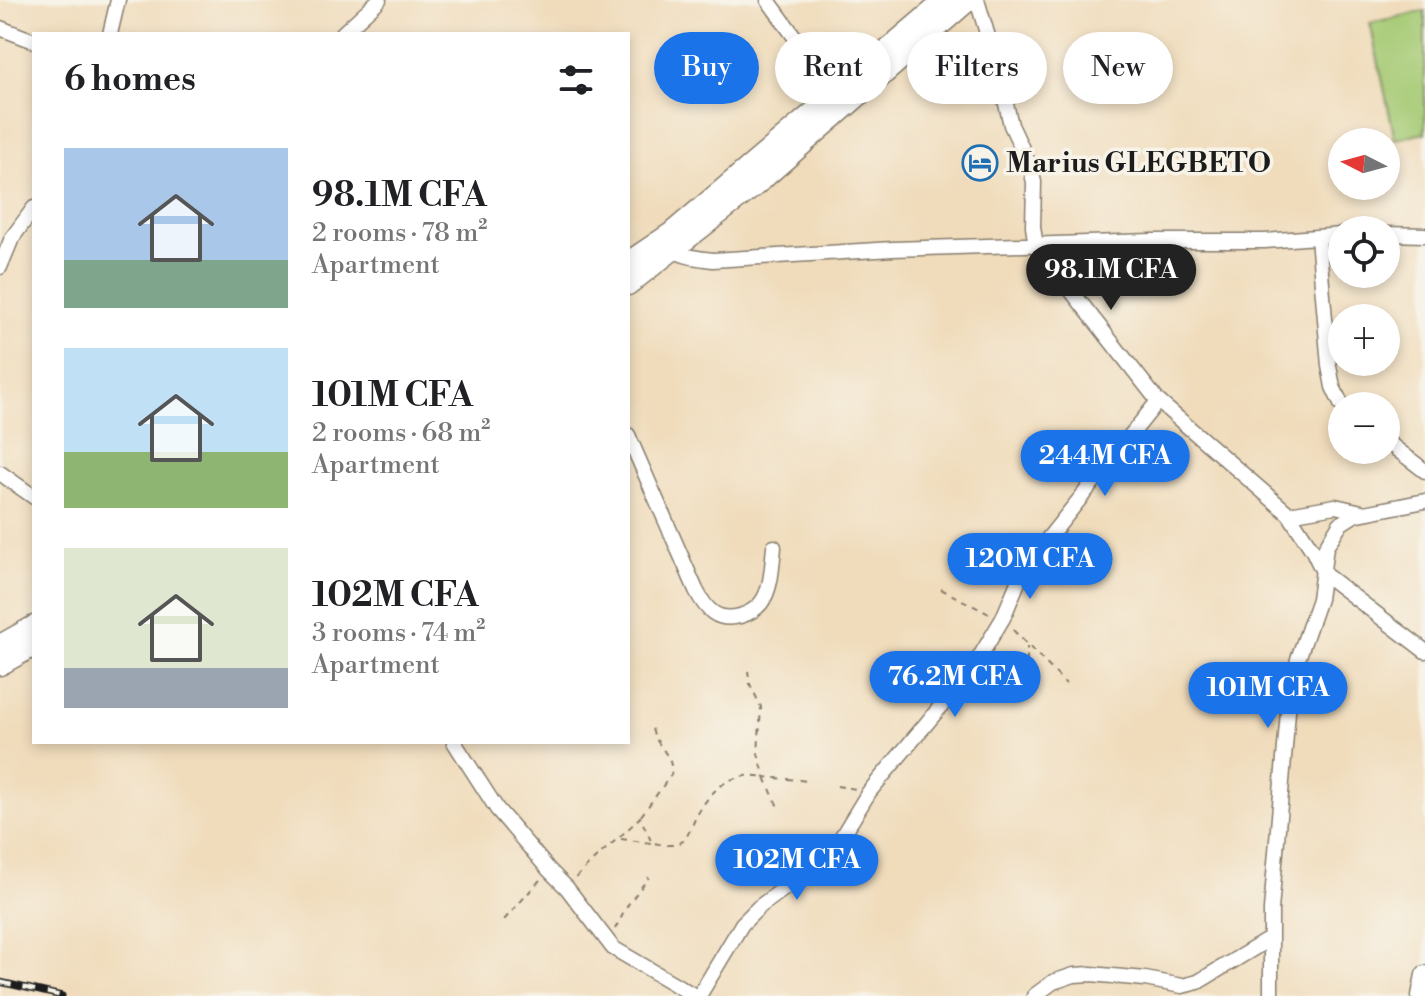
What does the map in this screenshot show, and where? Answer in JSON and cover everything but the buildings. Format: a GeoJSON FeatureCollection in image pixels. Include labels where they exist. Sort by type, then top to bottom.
{"type":"FeatureCollection","features":[{"type":"Feature","properties":{"kind":"highway"},"geometry":{"type":"LineString","coordinates":[[891,46],[945,0]]}},
{"type":"Feature","properties":{"kind":"highway"},"geometry":{"type":"LineString","coordinates":[[630,261],[668,246],[828,125],[969,0]]}},
{"type":"Feature","properties":{"kind":"highway"},"geometry":{"type":"LineString","coordinates":[[630,283],[823,104]]}},
{"type":"Feature","properties":{"kind":"highway"},"geometry":{"type":"LineString","coordinates":[[0,645],[32,627]]}},
{"type":"Feature","properties":{"kind":"highway"},"geometry":{"type":"LineString","coordinates":[[0,665],[32,647]]}},
{"type":"Feature","properties":{"kind":"main road"},"geometry":{"type":"LineString","coordinates":[[1421,996],[1425,975]]}},
{"type":"Feature","properties":{"kind":"street"},"geometry":{"type":"LineString","coordinates":[[110,32],[118,0]]}},
{"type":"Feature","properties":{"kind":"street"},"geometry":{"type":"LineString","coordinates":[[344,32],[379,0]]}},
{"type":"Feature","properties":{"kind":"street"},"geometry":{"type":"LineString","coordinates":[[768,0],[791,32]]}},
{"type":"Feature","properties":{"kind":"street"},"geometry":{"type":"LineString","coordinates":[[977,0],[1011,125],[1034,182],[1033,227],[1036,246],[1158,401],[1289,514],[1324,574],[1367,610],[1425,651]]}},
{"type":"Feature","properties":{"kind":"street"},"geometry":{"type":"LineString","coordinates":[[0,28],[32,40]]}},
{"type":"Feature","properties":{"kind":"street"},"geometry":{"type":"LineString","coordinates":[[0,267],[12,238],[32,211]]}},
{"type":"Feature","properties":{"kind":"street"},"geometry":{"type":"LineString","coordinates":[[1400,234],[1425,235]]}},
{"type":"Feature","properties":{"kind":"street"},"geometry":{"type":"LineString","coordinates":[[668,246],[713,260],[893,249],[1265,241],[1328,236]]}},
{"type":"Feature","properties":{"kind":"street"},"geometry":{"type":"LineString","coordinates":[[1318,237],[1329,366],[1335,392]]}},
{"type":"Feature","properties":{"kind":"street"},"geometry":{"type":"LineString","coordinates":[[455,744],[497,809],[567,888],[613,948],[697,996],[742,924],[759,907],[814,867],[838,843],[869,792],[973,668],[1003,618],[1023,570],[1158,401]]}},
{"type":"Feature","properties":{"kind":"street"},"geometry":{"type":"LineString","coordinates":[[630,440],[696,590],[711,613],[729,619],[745,615],[760,604],[769,583],[774,547]]}},
{"type":"Feature","properties":{"kind":"street"},"geometry":{"type":"LineString","coordinates":[[1400,452],[1425,471]]}},
{"type":"Feature","properties":{"kind":"street"},"geometry":{"type":"LineString","coordinates":[[0,473],[32,496]]}},
{"type":"Feature","properties":{"kind":"street"},"geometry":{"type":"LineString","coordinates":[[1271,996],[1275,847],[1289,700],[1298,659],[1319,599],[1326,547],[1340,524],[1354,515],[1425,501]]}},
{"type":"Feature","properties":{"kind":"street"},"geometry":{"type":"LineString","coordinates":[[1289,514],[1335,506],[1362,512]]}},
{"type":"Feature","properties":{"kind":"street"},"geometry":{"type":"LineString","coordinates":[[1034,996],[1053,982],[1082,975],[1145,979],[1182,986],[1198,982],[1271,938]]}},
{"type":"Feature","properties":{"kind":"path"},"geometry":{"type":"LineString","coordinates":[[941,589],[992,616],[1003,618],[1066,684]]}},
{"type":"Feature","properties":{"kind":"path"},"geometry":{"type":"LineString","coordinates":[[1022,685],[1027,645]]}},
{"type":"Feature","properties":{"kind":"path"},"geometry":{"type":"LineString","coordinates":[[748,671],[750,684],[761,707],[758,754],[778,807]]}},
{"type":"Feature","properties":{"kind":"path"},"geometry":{"type":"LineString","coordinates":[[567,888],[592,859],[620,839],[671,775],[671,761],[658,745],[652,728]]}},
{"type":"Feature","properties":{"kind":"path"},"geometry":{"type":"LineString","coordinates":[[620,839],[672,845],[684,840],[704,802],[724,783],[740,775],[809,781]]}},
{"type":"Feature","properties":{"kind":"path"},"geometry":{"type":"LineString","coordinates":[[837,786],[869,792]]}},
{"type":"Feature","properties":{"kind":"path"},"geometry":{"type":"LineString","coordinates":[[640,817],[652,843]]}},
{"type":"Feature","properties":{"kind":"path"},"geometry":{"type":"LineString","coordinates":[[504,920],[549,870]]}},
{"type":"Feature","properties":{"kind":"path"},"geometry":{"type":"LineString","coordinates":[[606,939],[649,877]]}},
{"type":"Feature","properties":{"kind":"green space"},"geometry":{"type":"Polygon","coordinates":[[[1425,11],[1425,133],[1400,138],[1400,128],[1393,128],[1370,23],[1425,11]]]}},
{"type":"Feature","properties":{"kind":"railway"},"geometry":{"type":"LineString","coordinates":[[0,982],[62,996]]}},
{"type":"Feature","properties":{"kind":"place","name":"Marius GLEGBETO"},"geometry":{"type":"Point","coordinates":[980,163]}}]}
